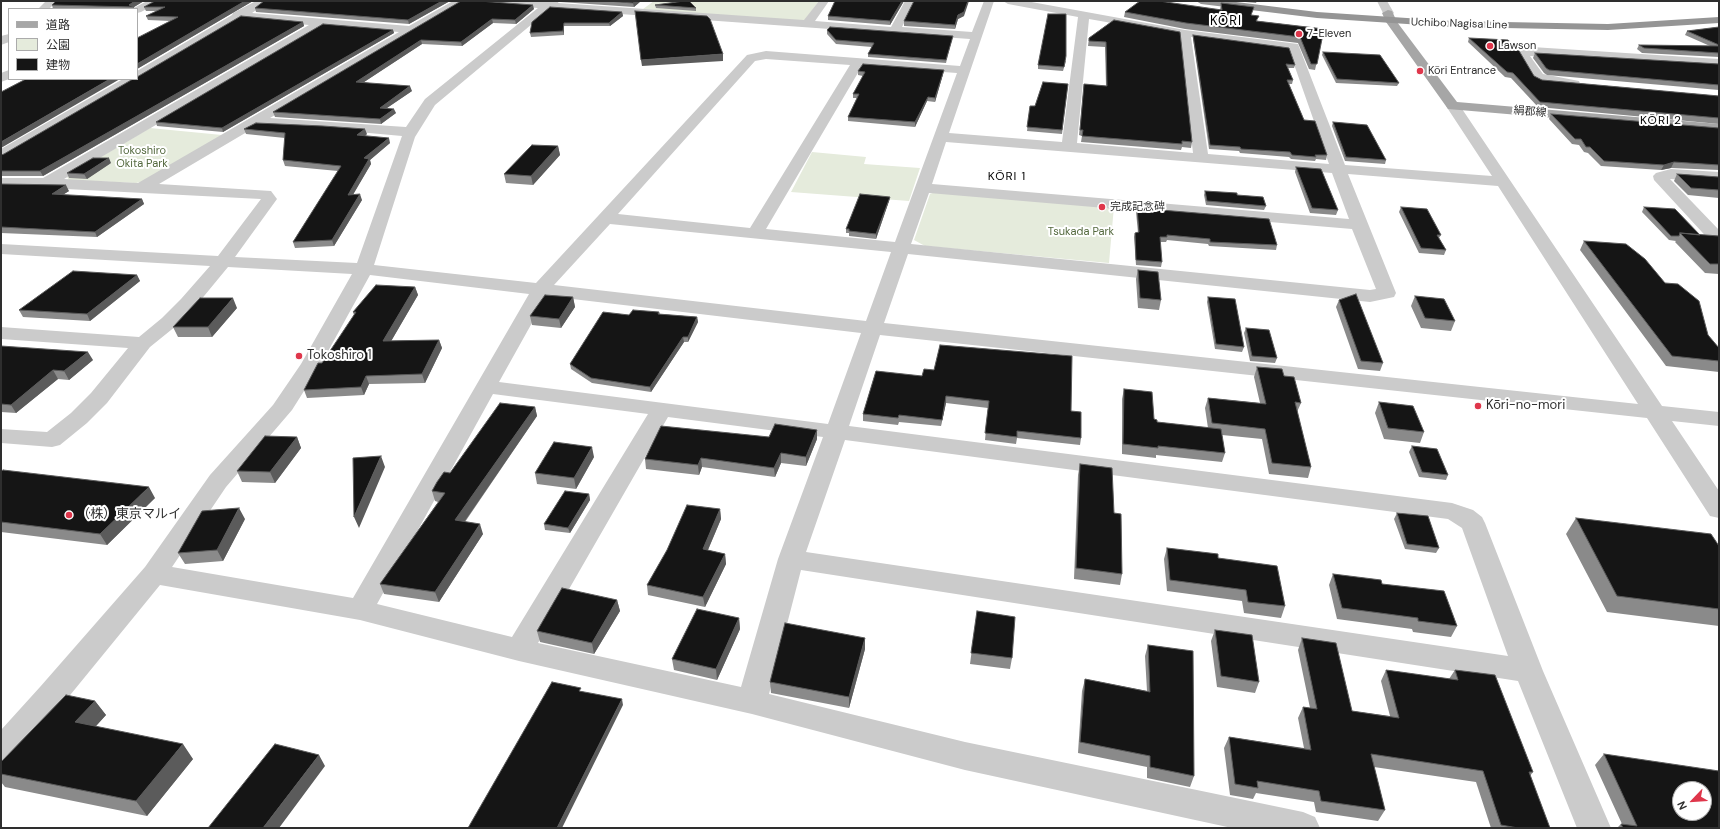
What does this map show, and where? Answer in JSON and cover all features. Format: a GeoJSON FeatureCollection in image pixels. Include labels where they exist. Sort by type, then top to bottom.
{"type":"FeatureCollection","features":[{"type":"Feature","properties":{"kind":"highway","name":"Uchibo Nagisa Line"},"geometry":{"type":"LineString","coordinates":[[1201,1],[1317,15],[1539,27],[1615,26],[1719,20]]}},
{"type":"Feature","properties":{"kind":"highway","name":"Uchibo Nagisa Line"},"geometry":{"type":"LineString","coordinates":[[1253,1],[1390,18],[1554,19],[1664,15],[1719,10]]}},
{"type":"Feature","properties":{"kind":"main road"},"geometry":{"type":"LineString","coordinates":[[1390,18],[1453,106]]}},
{"type":"Feature","properties":{"kind":"main road","name":"絹郡線"},"geometry":{"type":"LineString","coordinates":[[1453,106],[1719,128]]}},
{"type":"Feature","properties":{"kind":"street"},"geometry":{"type":"LineString","coordinates":[[44,8],[52,1]]}},
{"type":"Feature","properties":{"kind":"street"},"geometry":{"type":"LineString","coordinates":[[138,10],[156,1]]}},
{"type":"Feature","properties":{"kind":"street"},"geometry":{"type":"LineString","coordinates":[[138,75],[237,15],[264,1]]}},
{"type":"Feature","properties":{"kind":"street"},"geometry":{"type":"LineString","coordinates":[[141,188],[461,1]]}},
{"type":"Feature","properties":{"kind":"street"},"geometry":{"type":"LineString","coordinates":[[481,1],[551,4],[632,12],[976,36]]}},
{"type":"Feature","properties":{"kind":"street"},"geometry":{"type":"LineString","coordinates":[[632,12],[647,1]]}},
{"type":"Feature","properties":{"kind":"street"},"geometry":{"type":"LineString","coordinates":[[807,24],[824,1]]}},
{"type":"Feature","properties":{"kind":"street"},"geometry":{"type":"LineString","coordinates":[[895,30],[910,1]]}},
{"type":"Feature","properties":{"kind":"street"},"geometry":{"type":"LineString","coordinates":[[752,702],[791,559],[835,431],[989,1]]}},
{"type":"Feature","properties":{"kind":"street"},"geometry":{"type":"LineString","coordinates":[[604,218],[1370,296],[1387,293],[1359,225],[1294,47],[1185,34],[1008,1]]}},
{"type":"Feature","properties":{"kind":"street"},"geometry":{"type":"LineString","coordinates":[[1382,1],[1390,18]]}},
{"type":"Feature","properties":{"kind":"street"},"geometry":{"type":"LineString","coordinates":[[1,751],[51,696],[154,574],[218,481],[281,410],[311,364],[364,269],[410,132],[430,102],[439,93],[551,4]]}},
{"type":"Feature","properties":{"kind":"street"},"geometry":{"type":"LineString","coordinates":[[237,15],[411,30]]}},
{"type":"Feature","properties":{"kind":"street"},"geometry":{"type":"LineString","coordinates":[[1069,147],[1084,16]]}},
{"type":"Feature","properties":{"kind":"street"},"geometry":{"type":"LineString","coordinates":[[46,183],[322,22]]}},
{"type":"Feature","properties":{"kind":"street"},"geometry":{"type":"LineString","coordinates":[[1185,34],[1201,158]]}},
{"type":"Feature","properties":{"kind":"street"},"geometry":{"type":"LineString","coordinates":[[1587,85],[1556,82],[1538,77],[1523,54],[1532,51],[1719,64]]}},
{"type":"Feature","properties":{"kind":"street"},"geometry":{"type":"LineString","coordinates":[[360,610],[542,288],[751,58],[766,55],[964,70]]}},
{"type":"Feature","properties":{"kind":"street"},"geometry":{"type":"LineString","coordinates":[[1689,61],[1704,76]]}},
{"type":"Feature","properties":{"kind":"street"},"geometry":{"type":"LineString","coordinates":[[755,234],[858,62]]}},
{"type":"Feature","properties":{"kind":"street"},"geometry":{"type":"LineString","coordinates":[[1,155],[130,80]]}},
{"type":"Feature","properties":{"kind":"street"},"geometry":{"type":"LineString","coordinates":[[1453,106],[1719,510]]}},
{"type":"Feature","properties":{"kind":"street"},"geometry":{"type":"LineString","coordinates":[[254,122],[325,125],[410,132]]}},
{"type":"Feature","properties":{"kind":"street"},"geometry":{"type":"LineString","coordinates":[[941,137],[1502,182]]}},
{"type":"Feature","properties":{"kind":"street"},"geometry":{"type":"LineString","coordinates":[[1716,235],[1662,180],[1662,176],[1671,174],[1719,178]]}},
{"type":"Feature","properties":{"kind":"street"},"geometry":{"type":"LineString","coordinates":[[1,183],[46,183],[265,194],[269,199],[224,260],[188,303],[169,322],[143,343],[99,398],[79,418],[52,440],[1,436]]}},
{"type":"Feature","properties":{"kind":"street"},"geometry":{"type":"LineString","coordinates":[[923,188],[1359,225]]}},
{"type":"Feature","properties":{"kind":"street"},"geometry":{"type":"LineString","coordinates":[[1,249],[224,260],[364,269],[542,288],[873,328],[1719,418]]}},
{"type":"Feature","properties":{"kind":"street"},"geometry":{"type":"LineString","coordinates":[[1,333],[143,343]]}},
{"type":"Feature","properties":{"kind":"street"},"geometry":{"type":"LineString","coordinates":[[486,387],[1452,510],[1464,516],[1473,523],[1528,671],[1594,828]]}},
{"type":"Feature","properties":{"kind":"street"},"geometry":{"type":"LineString","coordinates":[[519,650],[662,409]]}},
{"type":"Feature","properties":{"kind":"street"},"geometry":{"type":"LineString","coordinates":[[791,559],[1528,671]]}},
{"type":"Feature","properties":{"kind":"street"},"geometry":{"type":"LineString","coordinates":[[154,574],[360,610],[519,650],[752,702],[966,756],[1303,828]]}},
{"type":"Feature","properties":{"kind":"green space"},"geometry":{"type":"Polygon","coordinates":[[[654,1],[819,1],[805,20],[796,21],[643,9],[654,1]]]}},
{"type":"Feature","properties":{"kind":"green space","name":"Tokoshiro Okita Park"},"geometry":{"type":"Polygon","coordinates":[[[150,128],[222,135],[146,181],[136,183],[69,180],[67,177],[150,128]]]}},
{"type":"Feature","properties":{"kind":"green space"},"geometry":{"type":"Polygon","coordinates":[[[812,152],[866,157],[864,164],[920,168],[909,201],[791,192],[812,152]]]}},
{"type":"Feature","properties":{"kind":"green space","name":"Tsukada Park"},"geometry":{"type":"Polygon","coordinates":[[[935,192],[1114,206],[1109,263],[925,246],[914,240],[930,194],[935,192]]]}},
{"type":"Feature","properties":{"kind":"building"},"geometry":{"type":"Polygon","coordinates":[[[56,1],[135,1],[129,5],[134,7],[52,5],[56,1]]]}},
{"type":"Feature","properties":{"kind":"building"},"geometry":{"type":"Polygon","coordinates":[[[155,1],[245,1],[138,63],[138,37],[178,17],[146,16],[165,7],[144,7],[155,1]]]}},
{"type":"Feature","properties":{"kind":"building"},"geometry":{"type":"Polygon","coordinates":[[[264,1],[442,1],[408,20],[255,8],[264,1]]]}},
{"type":"Feature","properties":{"kind":"building"},"geometry":{"type":"Polygon","coordinates":[[[461,1],[533,5],[515,20],[492,19],[461,42],[421,40],[356,82],[410,86],[380,108],[394,109],[380,119],[273,112],[461,1]]]}},
{"type":"Feature","properties":{"kind":"building"},"geometry":{"type":"Polygon","coordinates":[[[607,1],[636,1],[633,3],[607,1]]]}},
{"type":"Feature","properties":{"kind":"building"},"geometry":{"type":"Polygon","coordinates":[[[689,1],[696,8],[655,5],[689,1]]]}},
{"type":"Feature","properties":{"kind":"building"},"geometry":{"type":"Polygon","coordinates":[[[835,1],[902,1],[890,21],[828,16],[835,1]]]}},
{"type":"Feature","properties":{"kind":"building"},"geometry":{"type":"Polygon","coordinates":[[[914,1],[968,1],[964,12],[958,15],[955,25],[904,21],[914,1]]]}},
{"type":"Feature","properties":{"kind":"building"},"geometry":{"type":"Polygon","coordinates":[[[1140,1],[1159,1],[1222,10],[1221,3],[1254,7],[1251,15],[1259,16],[1256,21],[1324,29],[1317,64],[1311,64],[1300,37],[1186,23],[1125,12],[1140,1]]]}},
{"type":"Feature","properties":{"kind":"building"},"geometry":{"type":"Polygon","coordinates":[[[550,7],[622,12],[609,23],[564,23],[563,31],[530,33],[532,22],[550,7]]]}},
{"type":"Feature","properties":{"kind":"building"},"geometry":{"type":"Polygon","coordinates":[[[635,11],[707,16],[710,19],[723,54],[641,60],[635,11]]]}},
{"type":"Feature","properties":{"kind":"building"},"geometry":{"type":"Polygon","coordinates":[[[1048,14],[1066,14],[1066,56],[1064,67],[1038,65],[1048,14]]]}},
{"type":"Feature","properties":{"kind":"building"},"geometry":{"type":"Polygon","coordinates":[[[241,16],[303,22],[40,171],[1,171],[1,155],[131,80],[138,80],[138,76],[241,16]]]}},
{"type":"Feature","properties":{"kind":"building"},"geometry":{"type":"Polygon","coordinates":[[[1114,20],[1180,32],[1192,142],[1182,141],[1182,144],[1082,136],[1083,130],[1080,130],[1084,84],[1107,86],[1106,42],[1089,41],[1089,38],[1114,20]]]}},
{"type":"Feature","properties":{"kind":"building"},"geometry":{"type":"Polygon","coordinates":[[[323,24],[393,30],[222,128],[156,122],[323,24]]]}},
{"type":"Feature","properties":{"kind":"building"},"geometry":{"type":"Polygon","coordinates":[[[830,27],[953,36],[946,60],[868,54],[874,43],[836,40],[827,30],[830,27]]]}},
{"type":"Feature","properties":{"kind":"building"},"geometry":{"type":"Polygon","coordinates":[[[1719,27],[1719,45],[1687,31],[1719,27]]]}},
{"type":"Feature","properties":{"kind":"building"},"geometry":{"type":"Polygon","coordinates":[[[1193,35],[1289,48],[1295,65],[1286,64],[1293,80],[1287,80],[1304,120],[1315,121],[1327,155],[1315,155],[1316,157],[1292,155],[1290,152],[1241,149],[1240,147],[1210,145],[1193,35]]]}},
{"type":"Feature","properties":{"kind":"building"},"geometry":{"type":"Polygon","coordinates":[[[1469,38],[1508,40],[1518,49],[1534,76],[1542,80],[1719,96],[1719,118],[1540,102],[1513,73],[1507,72],[1469,38]]]}},
{"type":"Feature","properties":{"kind":"building"},"geometry":{"type":"Polygon","coordinates":[[[1639,45],[1719,46],[1719,53],[1644,48],[1639,45]]]}},
{"type":"Feature","properties":{"kind":"building"},"geometry":{"type":"Polygon","coordinates":[[[1323,52],[1380,55],[1399,83],[1337,79],[1323,52]]]}},
{"type":"Feature","properties":{"kind":"building"},"geometry":{"type":"Polygon","coordinates":[[[1535,53],[1719,64],[1719,85],[1549,70],[1535,53]]]}},
{"type":"Feature","properties":{"kind":"building"},"geometry":{"type":"Polygon","coordinates":[[[863,64],[944,70],[935,98],[928,97],[915,122],[848,117],[859,94],[853,94],[865,72],[858,71],[863,64]]]}},
{"type":"Feature","properties":{"kind":"building"},"geometry":{"type":"Polygon","coordinates":[[[24,80],[108,80],[1,142],[1,92],[24,80]]]}},
{"type":"Feature","properties":{"kind":"building"},"geometry":{"type":"Polygon","coordinates":[[[1043,82],[1068,84],[1062,130],[1027,127],[1030,106],[1035,106],[1043,82]]]}},
{"type":"Feature","properties":{"kind":"building"},"geometry":{"type":"Polygon","coordinates":[[[1551,114],[1719,128],[1719,165],[1674,162],[1664,165],[1604,161],[1590,147],[1586,147],[1581,139],[1575,139],[1551,114]]]}},
{"type":"Feature","properties":{"kind":"building"},"geometry":{"type":"Polygon","coordinates":[[[1333,122],[1367,125],[1386,160],[1346,157],[1333,122]]]}},
{"type":"Feature","properties":{"kind":"building"},"geometry":{"type":"Polygon","coordinates":[[[256,123],[365,129],[357,135],[389,138],[364,158],[369,159],[348,195],[360,194],[332,240],[293,242],[341,166],[283,160],[285,133],[244,129],[256,123]]]}},
{"type":"Feature","properties":{"kind":"building"},"geometry":{"type":"Polygon","coordinates":[[[532,145],[558,146],[531,176],[504,174],[532,145]]]}},
{"type":"Feature","properties":{"kind":"building"},"geometry":{"type":"Polygon","coordinates":[[[93,158],[109,158],[84,174],[67,173],[93,158]]]}},
{"type":"Feature","properties":{"kind":"building"},"geometry":{"type":"Polygon","coordinates":[[[1296,167],[1321,169],[1338,210],[1312,208],[1296,167]]]}},
{"type":"Feature","properties":{"kind":"building"},"geometry":{"type":"Polygon","coordinates":[[[1677,174],[1719,177],[1719,190],[1691,188],[1677,174]]]}},
{"type":"Feature","properties":{"kind":"building"},"geometry":{"type":"Polygon","coordinates":[[[1,184],[66,185],[52,194],[142,199],[95,232],[1,227],[1,184]]]}},
{"type":"Feature","properties":{"kind":"building"},"geometry":{"type":"Polygon","coordinates":[[[1205,191],[1237,193],[1237,195],[1263,197],[1266,206],[1207,201],[1205,191]]]}},
{"type":"Feature","properties":{"kind":"building"},"geometry":{"type":"Polygon","coordinates":[[[860,194],[890,197],[876,234],[849,231],[849,229],[846,229],[860,194]]]}},
{"type":"Feature","properties":{"kind":"building"},"geometry":{"type":"Polygon","coordinates":[[[1401,207],[1427,209],[1441,235],[1437,235],[1446,250],[1421,248],[1401,207]]]}},
{"type":"Feature","properties":{"kind":"building"},"geometry":{"type":"Polygon","coordinates":[[[1644,207],[1675,209],[1700,235],[1680,233],[1679,236],[1671,236],[1644,207]]]}},
{"type":"Feature","properties":{"kind":"building"},"geometry":{"type":"Polygon","coordinates":[[[1137,208],[1269,219],[1277,245],[1210,242],[1210,239],[1167,235],[1167,237],[1160,237],[1162,262],[1136,260],[1135,233],[1139,232],[1137,208]]]}},
{"type":"Feature","properties":{"kind":"building"},"geometry":{"type":"Polygon","coordinates":[[[1680,233],[1719,236],[1719,264],[1710,264],[1680,233]]]}},
{"type":"Feature","properties":{"kind":"building"},"geometry":{"type":"Polygon","coordinates":[[[1584,241],[1626,244],[1645,259],[1665,283],[1678,284],[1699,301],[1708,335],[1719,348],[1719,361],[1672,356],[1584,241]]]}},
{"type":"Feature","properties":{"kind":"building"},"geometry":{"type":"Polygon","coordinates":[[[1138,270],[1158,272],[1161,300],[1140,298],[1138,270]]]}},
{"type":"Feature","properties":{"kind":"building"},"geometry":{"type":"Polygon","coordinates":[[[73,271],[137,275],[87,314],[19,310],[73,271]]]}},
{"type":"Feature","properties":{"kind":"building"},"geometry":{"type":"Polygon","coordinates":[[[376,285],[415,287],[383,341],[439,340],[422,374],[366,376],[361,387],[304,390],[318,363],[322,363],[356,312],[353,312],[376,285]]]}},
{"type":"Feature","properties":{"kind":"building"},"geometry":{"type":"Polygon","coordinates":[[[1356,294],[1383,363],[1361,361],[1339,300],[1356,294]]]}},
{"type":"Feature","properties":{"kind":"building"},"geometry":{"type":"Polygon","coordinates":[[[545,295],[573,297],[559,319],[530,316],[545,295]]]}},
{"type":"Feature","properties":{"kind":"building"},"geometry":{"type":"Polygon","coordinates":[[[1415,296],[1444,299],[1455,321],[1425,318],[1415,296]]]}},
{"type":"Feature","properties":{"kind":"building"},"geometry":{"type":"Polygon","coordinates":[[[1208,297],[1235,299],[1244,347],[1216,344],[1208,297]]]}},
{"type":"Feature","properties":{"kind":"building"},"geometry":{"type":"Polygon","coordinates":[[[200,298],[233,298],[208,327],[173,327],[200,298]]]}},
{"type":"Feature","properties":{"kind":"building"},"geometry":{"type":"Polygon","coordinates":[[[633,310],[659,312],[658,314],[697,317],[688,337],[683,337],[650,387],[591,378],[570,364],[603,312],[629,315],[633,310]]]}},
{"type":"Feature","properties":{"kind":"building"},"geometry":{"type":"Polygon","coordinates":[[[1246,328],[1269,330],[1277,358],[1252,356],[1246,328]]]}},
{"type":"Feature","properties":{"kind":"building"},"geometry":{"type":"Polygon","coordinates":[[[940,345],[1072,356],[1071,411],[1081,412],[1081,438],[1017,431],[1017,437],[985,433],[989,401],[946,396],[942,420],[899,415],[898,418],[863,414],[876,371],[922,376],[924,369],[934,370],[940,345]]]}},
{"type":"Feature","properties":{"kind":"building"},"geometry":{"type":"Polygon","coordinates":[[[1,346],[88,352],[64,371],[53,370],[11,405],[1,404],[1,346]]]}},
{"type":"Feature","properties":{"kind":"building"},"geometry":{"type":"Polygon","coordinates":[[[1257,367],[1282,369],[1284,376],[1294,377],[1301,403],[1295,402],[1311,467],[1272,463],[1265,429],[1212,423],[1208,398],[1266,404],[1257,367]]]}},
{"type":"Feature","properties":{"kind":"building"},"geometry":{"type":"Polygon","coordinates":[[[1124,389],[1152,392],[1154,419],[1157,420],[1157,422],[1221,429],[1225,453],[1123,444],[1124,389]]]}},
{"type":"Feature","properties":{"kind":"building"},"geometry":{"type":"Polygon","coordinates":[[[1379,402],[1413,406],[1424,432],[1388,428],[1379,402]]]}},
{"type":"Feature","properties":{"kind":"building"},"geometry":{"type":"Polygon","coordinates":[[[500,403],[535,407],[455,520],[480,524],[435,592],[380,584],[445,493],[432,491],[437,482],[444,472],[450,473],[500,403]]]}},
{"type":"Feature","properties":{"kind":"building"},"geometry":{"type":"Polygon","coordinates":[[[775,424],[817,430],[806,457],[781,453],[774,468],[701,458],[698,465],[645,459],[661,426],[769,437],[775,424]]]}},
{"type":"Feature","properties":{"kind":"building"},"geometry":{"type":"Polygon","coordinates":[[[265,436],[297,437],[270,472],[237,471],[265,436]]]}},
{"type":"Feature","properties":{"kind":"building"},"geometry":{"type":"Polygon","coordinates":[[[554,442],[592,447],[574,478],[535,473],[554,442]]]}},
{"type":"Feature","properties":{"kind":"building"},"geometry":{"type":"Polygon","coordinates":[[[1412,446],[1437,449],[1448,475],[1422,472],[1412,446]]]}},
{"type":"Feature","properties":{"kind":"building"},"geometry":{"type":"Polygon","coordinates":[[[381,456],[354,517],[353,458],[381,456]]]}},
{"type":"Feature","properties":{"kind":"building"},"geometry":{"type":"Polygon","coordinates":[[[1080,464],[1112,468],[1114,513],[1121,514],[1122,574],[1076,568],[1080,464]]]}},
{"type":"Feature","properties":{"kind":"building","name":"（株）東京マルイ"},"geometry":{"type":"Polygon","coordinates":[[[3,470],[149,487],[100,534],[1,522],[1,472],[3,470]]]}},
{"type":"Feature","properties":{"kind":"building"},"geometry":{"type":"Polygon","coordinates":[[[565,491],[589,494],[568,528],[544,524],[565,491]]]}},
{"type":"Feature","properties":{"kind":"building"},"geometry":{"type":"Polygon","coordinates":[[[687,505],[720,509],[703,549],[725,554],[703,597],[647,585],[667,550],[687,505]]]}},
{"type":"Feature","properties":{"kind":"building"},"geometry":{"type":"Polygon","coordinates":[[[239,508],[217,550],[178,553],[202,511],[239,508]]]}},
{"type":"Feature","properties":{"kind":"building"},"geometry":{"type":"Polygon","coordinates":[[[1397,513],[1428,516],[1439,548],[1407,544],[1397,513]]]}},
{"type":"Feature","properties":{"kind":"building"},"geometry":{"type":"Polygon","coordinates":[[[1576,518],[1711,534],[1719,546],[1719,609],[1617,596],[1576,518]]]}},
{"type":"Feature","properties":{"kind":"building"},"geometry":{"type":"Polygon","coordinates":[[[1167,548],[1218,554],[1218,558],[1277,566],[1285,606],[1248,602],[1246,590],[1170,580],[1167,548]]]}},
{"type":"Feature","properties":{"kind":"building"},"geometry":{"type":"Polygon","coordinates":[[[1333,574],[1381,580],[1382,584],[1444,591],[1457,626],[1418,621],[1418,618],[1342,608],[1333,574]]]}},
{"type":"Feature","properties":{"kind":"building"},"geometry":{"type":"Polygon","coordinates":[[[562,588],[617,600],[592,643],[537,631],[562,588]]]}},
{"type":"Feature","properties":{"kind":"building"},"geometry":{"type":"Polygon","coordinates":[[[697,609],[739,618],[716,669],[672,659],[697,609]]]}},
{"type":"Feature","properties":{"kind":"building"},"geometry":{"type":"Polygon","coordinates":[[[977,611],[1015,617],[1012,658],[971,653],[977,611]]]}},
{"type":"Feature","properties":{"kind":"building"},"geometry":{"type":"Polygon","coordinates":[[[785,623],[865,638],[849,697],[770,682],[785,623]]]}},
{"type":"Feature","properties":{"kind":"building"},"geometry":{"type":"Polygon","coordinates":[[[1215,630],[1252,635],[1259,682],[1221,676],[1215,630]]]}},
{"type":"Feature","properties":{"kind":"building"},"geometry":{"type":"Polygon","coordinates":[[[1302,638],[1336,643],[1352,711],[1399,718],[1386,670],[1458,680],[1455,670],[1495,675],[1533,772],[1529,772],[1550,828],[1518,828],[1501,825],[1483,771],[1371,754],[1385,810],[1321,801],[1319,791],[1257,781],[1258,788],[1235,784],[1229,737],[1311,750],[1303,707],[1317,709],[1302,638]]]}},
{"type":"Feature","properties":{"kind":"building"},"geometry":{"type":"Polygon","coordinates":[[[1148,645],[1193,651],[1194,776],[1150,767],[1150,756],[1080,742],[1085,679],[1150,692],[1148,645]]]}},
{"type":"Feature","properties":{"kind":"building"},"geometry":{"type":"Polygon","coordinates":[[[552,682],[581,688],[579,691],[622,699],[557,828],[468,828],[552,682]]]}},
{"type":"Feature","properties":{"kind":"building"},"geometry":{"type":"Polygon","coordinates":[[[66,695],[95,701],[75,722],[183,744],[136,801],[1,774],[1,762],[66,695]]]}},
{"type":"Feature","properties":{"kind":"building"},"geometry":{"type":"Polygon","coordinates":[[[275,744],[319,755],[263,828],[208,828],[275,744]]]}},
{"type":"Feature","properties":{"kind":"building"},"geometry":{"type":"Polygon","coordinates":[[[1604,754],[1719,771],[1719,828],[1623,828],[1621,824],[1637,826],[1604,754]]]}},
{"type":"Feature","properties":{"kind":"place","name":"7-Eleven"},"geometry":{"type":"Point","coordinates":[1299,34]}},
{"type":"Feature","properties":{"kind":"place","name":"Lawson"},"geometry":{"type":"Point","coordinates":[1490,46]}},
{"type":"Feature","properties":{"kind":"place","name":"Kōri Entrance"},"geometry":{"type":"Point","coordinates":[1420,71]}},
{"type":"Feature","properties":{"kind":"place","name":"完成記念碑"},"geometry":{"type":"Point","coordinates":[1102,207]}},
{"type":"Feature","properties":{"kind":"place","name":"Tokoshiro 1"},"geometry":{"type":"Point","coordinates":[299,356]}},
{"type":"Feature","properties":{"kind":"place","name":"Kōri-no-mori"},"geometry":{"type":"Point","coordinates":[1478,406]}},
{"type":"Feature","properties":{"kind":"place","name":"（株）東京マルイ"},"geometry":{"type":"Point","coordinates":[69,515]}},
{"type":"Feature","properties":{"kind":"district","name":"KŌRI"},"geometry":{"type":"Point","coordinates":[1226,22]}},
{"type":"Feature","properties":{"kind":"district","name":"KŌRI 2"},"geometry":{"type":"Point","coordinates":[1661,121]}},
{"type":"Feature","properties":{"kind":"district","name":"KŌRI 1"},"geometry":{"type":"Point","coordinates":[1007,177]}}]}
